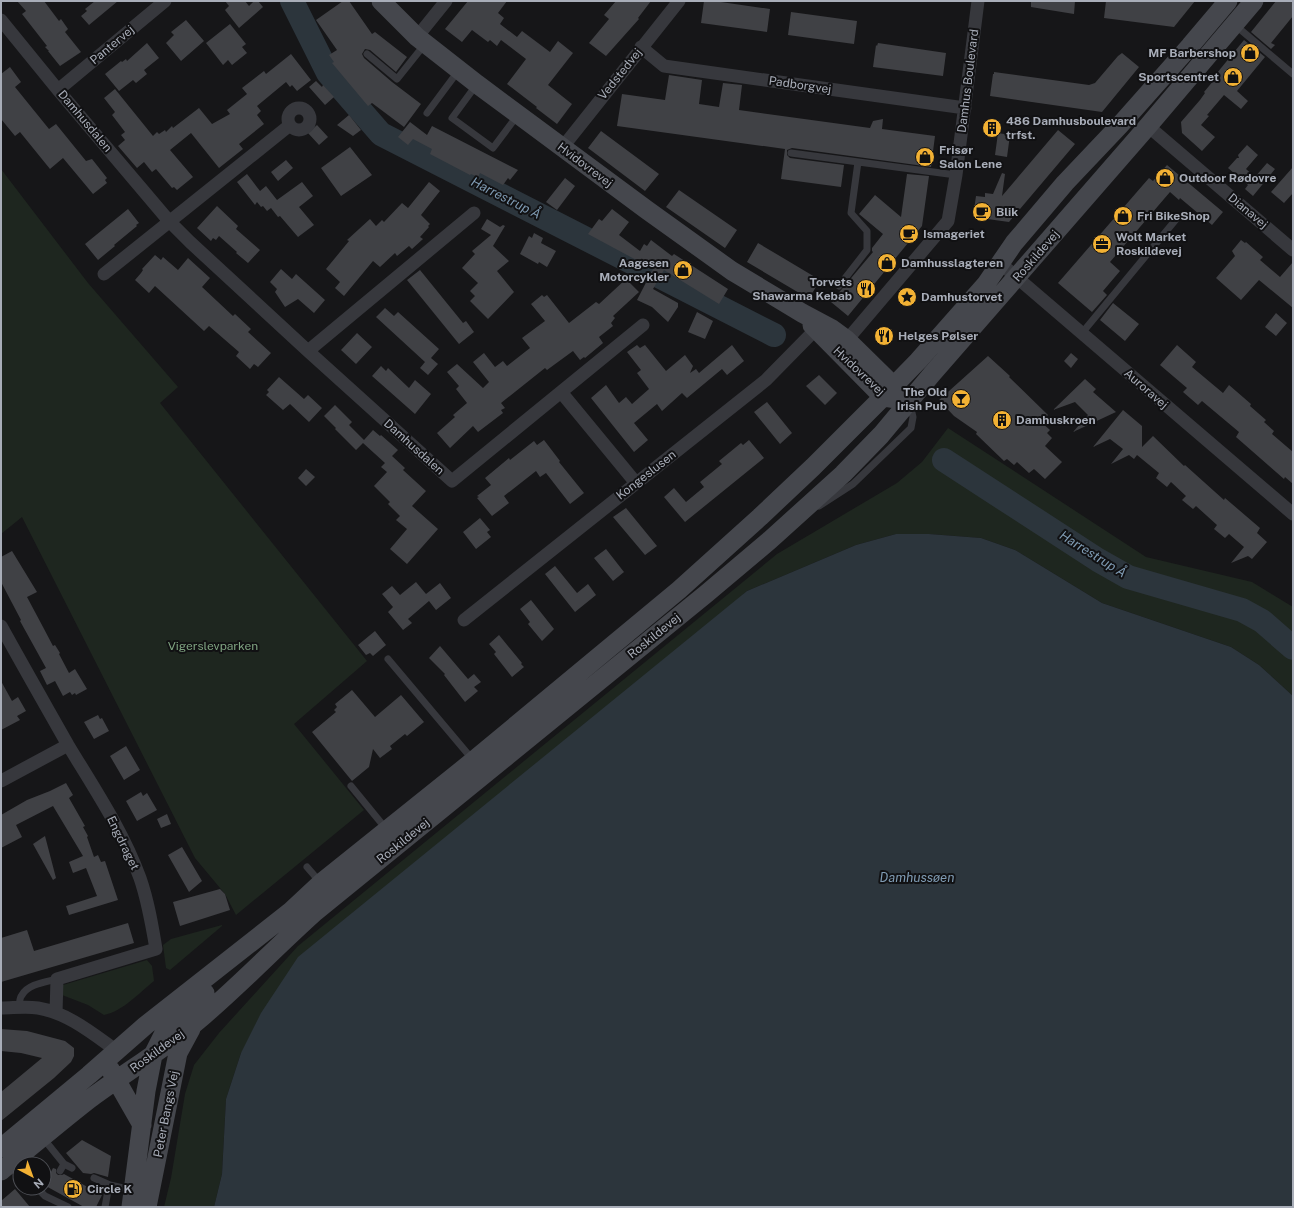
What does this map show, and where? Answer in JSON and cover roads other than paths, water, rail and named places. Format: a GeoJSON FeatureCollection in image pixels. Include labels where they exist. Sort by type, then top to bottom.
{"type":"FeatureCollection","features":[{"type":"Feature","properties":{"kind":"main road","name":"Hvidovrevej"},"geometry":{"type":"LineString","coordinates":[[380,1],[421,40],[477,84],[562,148],[732,271],[802,314],[819,327],[889,391],[909,401]]}},
{"type":"Feature","properties":{"kind":"main road","name":"Roskildevej"},"geometry":{"type":"LineString","coordinates":[[7,1162],[111,1056],[146,1025],[291,911],[321,883],[473,761],[702,570],[802,477],[889,391],[982,288],[1014,243],[1065,183],[1125,120],[1228,1]]}},
{"type":"Feature","properties":{"kind":"main road","name":"Roskildevej"},"geometry":{"type":"LineString","coordinates":[[154,1055],[194,1024],[251,974],[284,940],[314,913],[700,599],[770,540],[843,474],[881,435],[936,369],[1018,277],[1254,1]]}},
{"type":"Feature","properties":{"kind":"main road","name":"Hvidovrevej"},"geometry":{"type":"LineString","coordinates":[[819,327],[847,340],[889,391]]}},
{"type":"Feature","properties":{"kind":"main road","name":"Peter Bangs Vej"},"geometry":{"type":"LineString","coordinates":[[133,1199],[142,1125],[142,1072],[154,1055],[167,1027],[240,962],[291,911]]}},
{"type":"Feature","properties":{"kind":"main road","name":"Peter Bangs Vej"},"geometry":{"type":"LineString","coordinates":[[147,1207],[178,1053],[194,1024]]}},
{"type":"Feature","properties":{"kind":"main road"},"geometry":{"type":"LineString","coordinates":[[111,1056],[142,1072],[157,1091],[155,1170]]}},
{"type":"Feature","properties":{"kind":"main road"},"geometry":{"type":"LineString","coordinates":[[111,1056],[116,1080],[142,1125]]}},
{"type":"Feature","properties":{"kind":"main road","name":"Roskildevej"},"geometry":{"type":"LineString","coordinates":[[7,1162],[116,1080],[142,1072]]}},
{"type":"Feature","properties":{"kind":"street","name":"Pantervej"},"geometry":{"type":"LineString","coordinates":[[58,90],[165,1]]}},
{"type":"Feature","properties":{"kind":"street"},"geometry":{"type":"LineString","coordinates":[[421,40],[446,1]]}},
{"type":"Feature","properties":{"kind":"street","name":"Vedstedvej"},"geometry":{"type":"LineString","coordinates":[[562,148],[679,1]]}},
{"type":"Feature","properties":{"kind":"street","name":"Damhus Boulevard"},"geometry":{"type":"LineString","coordinates":[[956,180],[978,1]]}},
{"type":"Feature","properties":{"kind":"street","name":"Damhusdalen"},"geometry":{"type":"LineString","coordinates":[[1,20],[169,222],[452,481],[643,325]]}},
{"type":"Feature","properties":{"kind":"street","name":"Padborgvej"},"geometry":{"type":"LineString","coordinates":[[641,47],[664,66],[965,108]]}},
{"type":"Feature","properties":{"kind":"street"},"geometry":{"type":"LineString","coordinates":[[104,274],[290,125]]}},
{"type":"Feature","properties":{"kind":"street","name":"Dianavej"},"geometry":{"type":"LineString","coordinates":[[1148,126],[1293,250]]}},
{"type":"Feature","properties":{"kind":"street"},"geometry":{"type":"LineString","coordinates":[[847,340],[948,221],[956,180]]}},
{"type":"Feature","properties":{"kind":"street"},"geometry":{"type":"LineString","coordinates":[[308,350],[474,213]]}},
{"type":"Feature","properties":{"kind":"street","name":"Auroravej"},"geometry":{"type":"LineString","coordinates":[[1000,263],[1293,514]]}},
{"type":"Feature","properties":{"kind":"street","name":"Kongeslusen"},"geometry":{"type":"LineString","coordinates":[[464,620],[766,380],[819,327]]}},
{"type":"Feature","properties":{"kind":"street"},"geometry":{"type":"LineString","coordinates":[[561,392],[636,483]]}},
{"type":"Feature","properties":{"kind":"street","name":"Engdraget"},"geometry":{"type":"LineString","coordinates":[[1,626],[68,745],[111,816],[126,845],[140,878],[150,913],[156,949],[57,979]]}},
{"type":"Feature","properties":{"kind":"street"},"geometry":{"type":"LineString","coordinates":[[1,781],[68,745]]}},
{"type":"Feature","properties":{"kind":"street"},"geometry":{"type":"LineString","coordinates":[[56,1013],[57,979]]}},
{"type":"Feature","properties":{"kind":"street"},"geometry":{"type":"LineString","coordinates":[[1,1008],[40,1008],[56,1013],[72,1020],[102,1040],[111,1056]]}},
{"type":"Feature","properties":{"kind":"lane"},"geometry":{"type":"LineString","coordinates":[[1234,25],[1293,74]]}},
{"type":"Feature","properties":{"kind":"lane"},"geometry":{"type":"LineString","coordinates":[[366,54],[397,80],[421,40]]}},
{"type":"Feature","properties":{"kind":"lane"},"geometry":{"type":"LineString","coordinates":[[427,113],[459,70]]}},
{"type":"Feature","properties":{"kind":"lane"},"geometry":{"type":"LineString","coordinates":[[477,84],[452,118],[493,148],[518,114]]}},
{"type":"Feature","properties":{"kind":"lane"},"geometry":{"type":"LineString","coordinates":[[791,153],[858,162],[956,180]]}},
{"type":"Feature","properties":{"kind":"lane"},"geometry":{"type":"LineString","coordinates":[[839,286],[867,250],[867,231],[851,213],[858,162]]}},
{"type":"Feature","properties":{"kind":"lane"},"geometry":{"type":"LineString","coordinates":[[1082,333],[1178,216]]}},
{"type":"Feature","properties":{"kind":"lane"},"geometry":{"type":"LineString","coordinates":[[388,659],[473,761]]}},
{"type":"Feature","properties":{"kind":"lane"},"geometry":{"type":"LineString","coordinates":[[351,786],[387,830]]}},
{"type":"Feature","properties":{"kind":"lane"},"geometry":{"type":"LineString","coordinates":[[307,867],[321,883]]}},
{"type":"Feature","properties":{"kind":"lane"},"geometry":{"type":"LineString","coordinates":[[20,1007],[20,998],[26,990],[57,979]]}},
{"type":"Feature","properties":{"kind":"lane"},"geometry":{"type":"LineString","coordinates":[[42,1137],[64,1164],[72,1168]]}},
{"type":"Feature","properties":{"kind":"lane"},"geometry":{"type":"LineString","coordinates":[[60,1171],[64,1164]]}},
{"type":"Feature","properties":{"kind":"lane"},"geometry":{"type":"LineString","coordinates":[[94,1178],[133,1199]]}},
{"type":"Feature","properties":{"kind":"lane"},"geometry":{"type":"LineString","coordinates":[[105,1207],[109,1185]]}},
{"type":"Feature","properties":{"kind":"lane"},"geometry":{"type":"LineString","coordinates":[[45,1196],[68,1207]]}},
{"type":"Feature","properties":{"kind":"water","name":"Damhussøen"},"geometry":{"type":"Polygon","coordinates":[[[896,534],[929,534],[981,538],[1015,550],[1102,603],[1231,647],[1259,665],[1293,696],[1293,1207],[214,1207],[222,1174],[226,1099],[241,1053],[261,1013],[298,957],[747,591],[856,545],[896,534]]]}},
{"type":"Feature","properties":{"kind":"waterway","name":"Harrestrup Å"},"geometry":{"type":"LineString","coordinates":[[292,1],[328,73],[381,134],[774,335]]}},
{"type":"Feature","properties":{"kind":"waterway","name":"Harrestrup Å"},"geometry":{"type":"LineString","coordinates":[[944,460],[1098,560],[1128,577],[1242,610],[1262,621],[1293,648]]}},
{"type":"Feature","properties":{"kind":"place","name":"MF Barbershop"},"geometry":{"type":"Point","coordinates":[1250,53]}},
{"type":"Feature","properties":{"kind":"place","name":"Sportscentret"},"geometry":{"type":"Point","coordinates":[1233,77]}},
{"type":"Feature","properties":{"kind":"place","name":"486 Damhusboulevard trfst."},"geometry":{"type":"Point","coordinates":[992,128]}},
{"type":"Feature","properties":{"kind":"place","name":"Frisør Salon Lene"},"geometry":{"type":"Point","coordinates":[925,157]}},
{"type":"Feature","properties":{"kind":"place","name":"Outdoor Rødovre"},"geometry":{"type":"Point","coordinates":[1165,178]}},
{"type":"Feature","properties":{"kind":"place","name":"Blik"},"geometry":{"type":"Point","coordinates":[982,212]}},
{"type":"Feature","properties":{"kind":"place","name":"Fri BikeShop"},"geometry":{"type":"Point","coordinates":[1123,216]}},
{"type":"Feature","properties":{"kind":"place","name":"Ismageriet"},"geometry":{"type":"Point","coordinates":[909,234]}},
{"type":"Feature","properties":{"kind":"place","name":"Wolt Market Roskildevej"},"geometry":{"type":"Point","coordinates":[1102,244]}},
{"type":"Feature","properties":{"kind":"place","name":"Damhusslagteren"},"geometry":{"type":"Point","coordinates":[887,263]}},
{"type":"Feature","properties":{"kind":"place","name":"Aagesen Motorcykler"},"geometry":{"type":"Point","coordinates":[683,270]}},
{"type":"Feature","properties":{"kind":"place","name":"Torvets Shawarma Kebab"},"geometry":{"type":"Point","coordinates":[866,289]}},
{"type":"Feature","properties":{"kind":"place","name":"Damhustorvet"},"geometry":{"type":"Point","coordinates":[907,297]}},
{"type":"Feature","properties":{"kind":"place","name":"Helges Pølser"},"geometry":{"type":"Point","coordinates":[884,336]}},
{"type":"Feature","properties":{"kind":"place","name":"The Old Irish Pub"},"geometry":{"type":"Point","coordinates":[961,399]}},
{"type":"Feature","properties":{"kind":"place","name":"Damhuskroen"},"geometry":{"type":"Point","coordinates":[1002,420]}},
{"type":"Feature","properties":{"kind":"place","name":"Circle K"},"geometry":{"type":"Point","coordinates":[73,1189]}},
{"type":"Feature","properties":{"kind":"park label","name":"Vigerslevparken"},"geometry":{"type":"Point","coordinates":[213,646]}}]}
